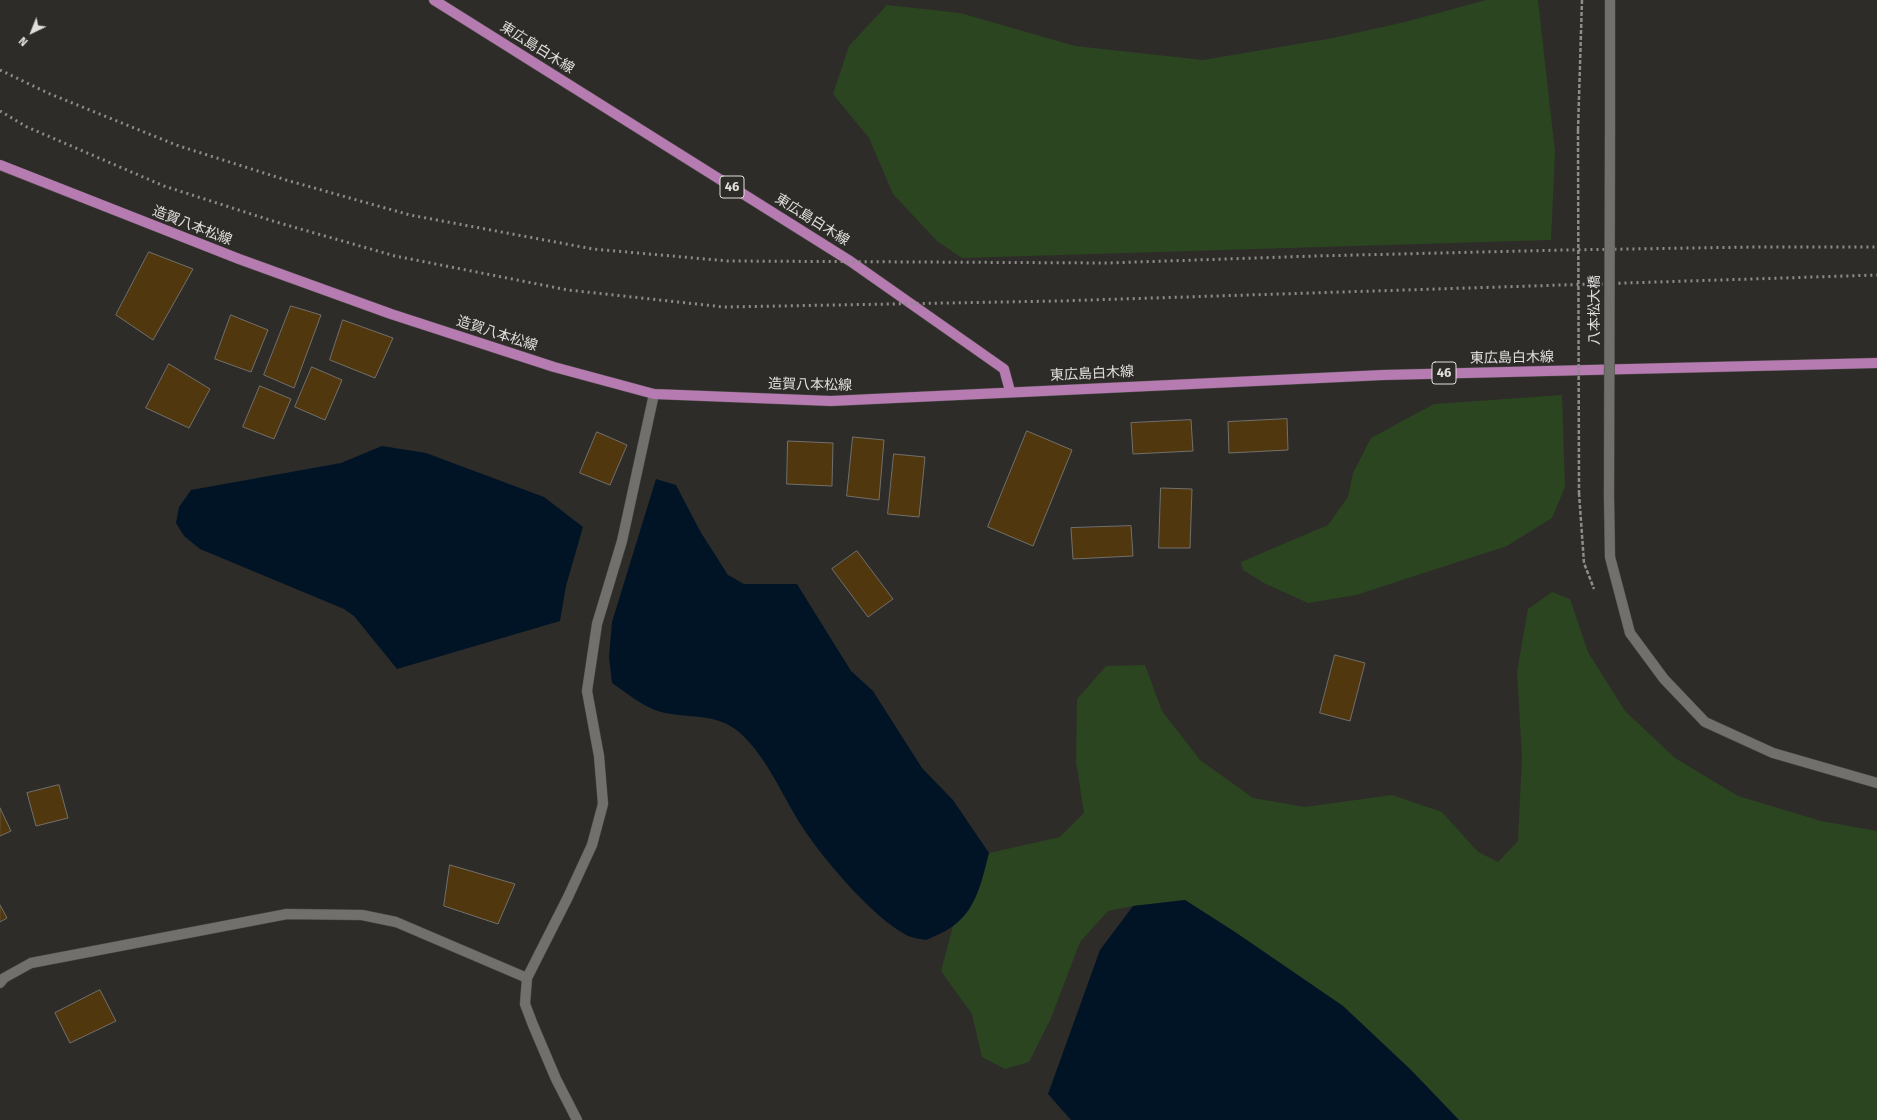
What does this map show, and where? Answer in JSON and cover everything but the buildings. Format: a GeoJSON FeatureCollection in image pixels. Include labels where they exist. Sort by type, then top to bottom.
{"type":"FeatureCollection","features":[{"type":"Feature","properties":{"kind":"main road","name":"東広島白木線"},"geometry":{"type":"LineString","coordinates":[[434,0],[856,265],[1004,369],[1010,392],[1383,375],[1877,363]]}},
{"type":"Feature","properties":{"kind":"main road","name":"造賀八本松線"},"geometry":{"type":"LineString","coordinates":[[0,165],[239,259],[391,314],[554,368],[654,394],[830,401],[1010,392]]}},
{"type":"Feature","properties":{"kind":"street","name":"八本松大橋"},"geometry":{"type":"LineString","coordinates":[[1610,0],[1610,557],[1630,633],[1664,679],[1705,722],[1773,753],[1877,783]]}},
{"type":"Feature","properties":{"kind":"street"},"geometry":{"type":"LineString","coordinates":[[577,1120],[556,1079],[525,1004],[527,978],[592,845],[603,804],[599,756],[587,691],[598,624],[622,541],[654,394]]}},
{"type":"Feature","properties":{"kind":"street"},"geometry":{"type":"LineString","coordinates":[[0,982],[4,978],[31,963],[287,914],[362,915],[396,922],[527,978]]}},
{"type":"Feature","properties":{"kind":"path"},"geometry":{"type":"LineString","coordinates":[[1579,493],[1578,130],[1582,0]]}},
{"type":"Feature","properties":{"kind":"green space"},"geometry":{"type":"Polygon","coordinates":[[[1486,0],[1538,0],[1555,152],[1551,240],[962,258],[937,241],[893,194],[869,138],[833,94],[849,46],[887,5],[960,13],[1075,46],[1203,60],[1333,38],[1405,22],[1486,0]]]}},
{"type":"Feature","properties":{"kind":"green space"},"geometry":{"type":"Polygon","coordinates":[[[1562,395],[1565,487],[1552,518],[1507,546],[1356,595],[1308,603],[1264,583],[1243,570],[1241,562],[1328,525],[1348,497],[1353,473],[1371,438],[1434,404],[1562,395]]]}},
{"type":"Feature","properties":{"kind":"green space"},"geometry":{"type":"Polygon","coordinates":[[[1552,592],[1570,599],[1588,652],[1625,711],[1675,758],[1738,796],[1821,821],[1877,831],[1877,1120],[1459,1120],[1411,1070],[1343,1006],[1235,932],[1185,900],[1133,906],[1108,911],[1080,942],[1051,1018],[1029,1062],[1005,1069],[982,1057],[972,1014],[941,971],[953,926],[969,910],[980,886],[989,853],[1060,837],[1084,813],[1076,762],[1077,699],[1106,666],[1145,665],[1162,711],[1200,760],[1253,798],[1305,807],[1392,795],[1442,812],[1478,852],[1498,862],[1518,841],[1522,757],[1517,671],[1528,609],[1552,592]]]}},
{"type":"Feature","properties":{"kind":"water"},"geometry":{"type":"Polygon","coordinates":[[[382,446],[426,453],[544,497],[583,527],[566,586],[560,621],[397,669],[354,616],[344,609],[200,549],[184,536],[176,523],[179,507],[191,490],[341,463],[382,446]]]}},
{"type":"Feature","properties":{"kind":"water"},"geometry":{"type":"Polygon","coordinates":[[[656,479],[676,485],[700,531],[728,575],[744,584],[797,584],[851,671],[873,691],[922,768],[953,800],[989,853],[981,883],[973,902],[961,919],[950,928],[926,940],[910,937],[895,928],[865,903],[823,856],[795,816],[758,753],[739,732],[721,721],[654,710],[612,683],[609,657],[612,622],[656,479]]]}},
{"type":"Feature","properties":{"kind":"water"},"geometry":{"type":"Polygon","coordinates":[[[1185,900],[1235,932],[1343,1006],[1411,1070],[1459,1120],[1071,1120],[1048,1094],[1100,950],[1133,906],[1185,900]]]}},
{"type":"Feature","properties":{"kind":"railway"},"geometry":{"type":"LineString","coordinates":[[0,70],[50,94],[176,145],[286,180],[410,215],[593,249],[728,261],[1107,263],[1565,250],[1877,247]]}},
{"type":"Feature","properties":{"kind":"railway"},"geometry":{"type":"LineString","coordinates":[[0,111],[27,127],[164,186],[276,222],[395,256],[568,290],[724,307],[1059,301],[1877,275]]}}]}
